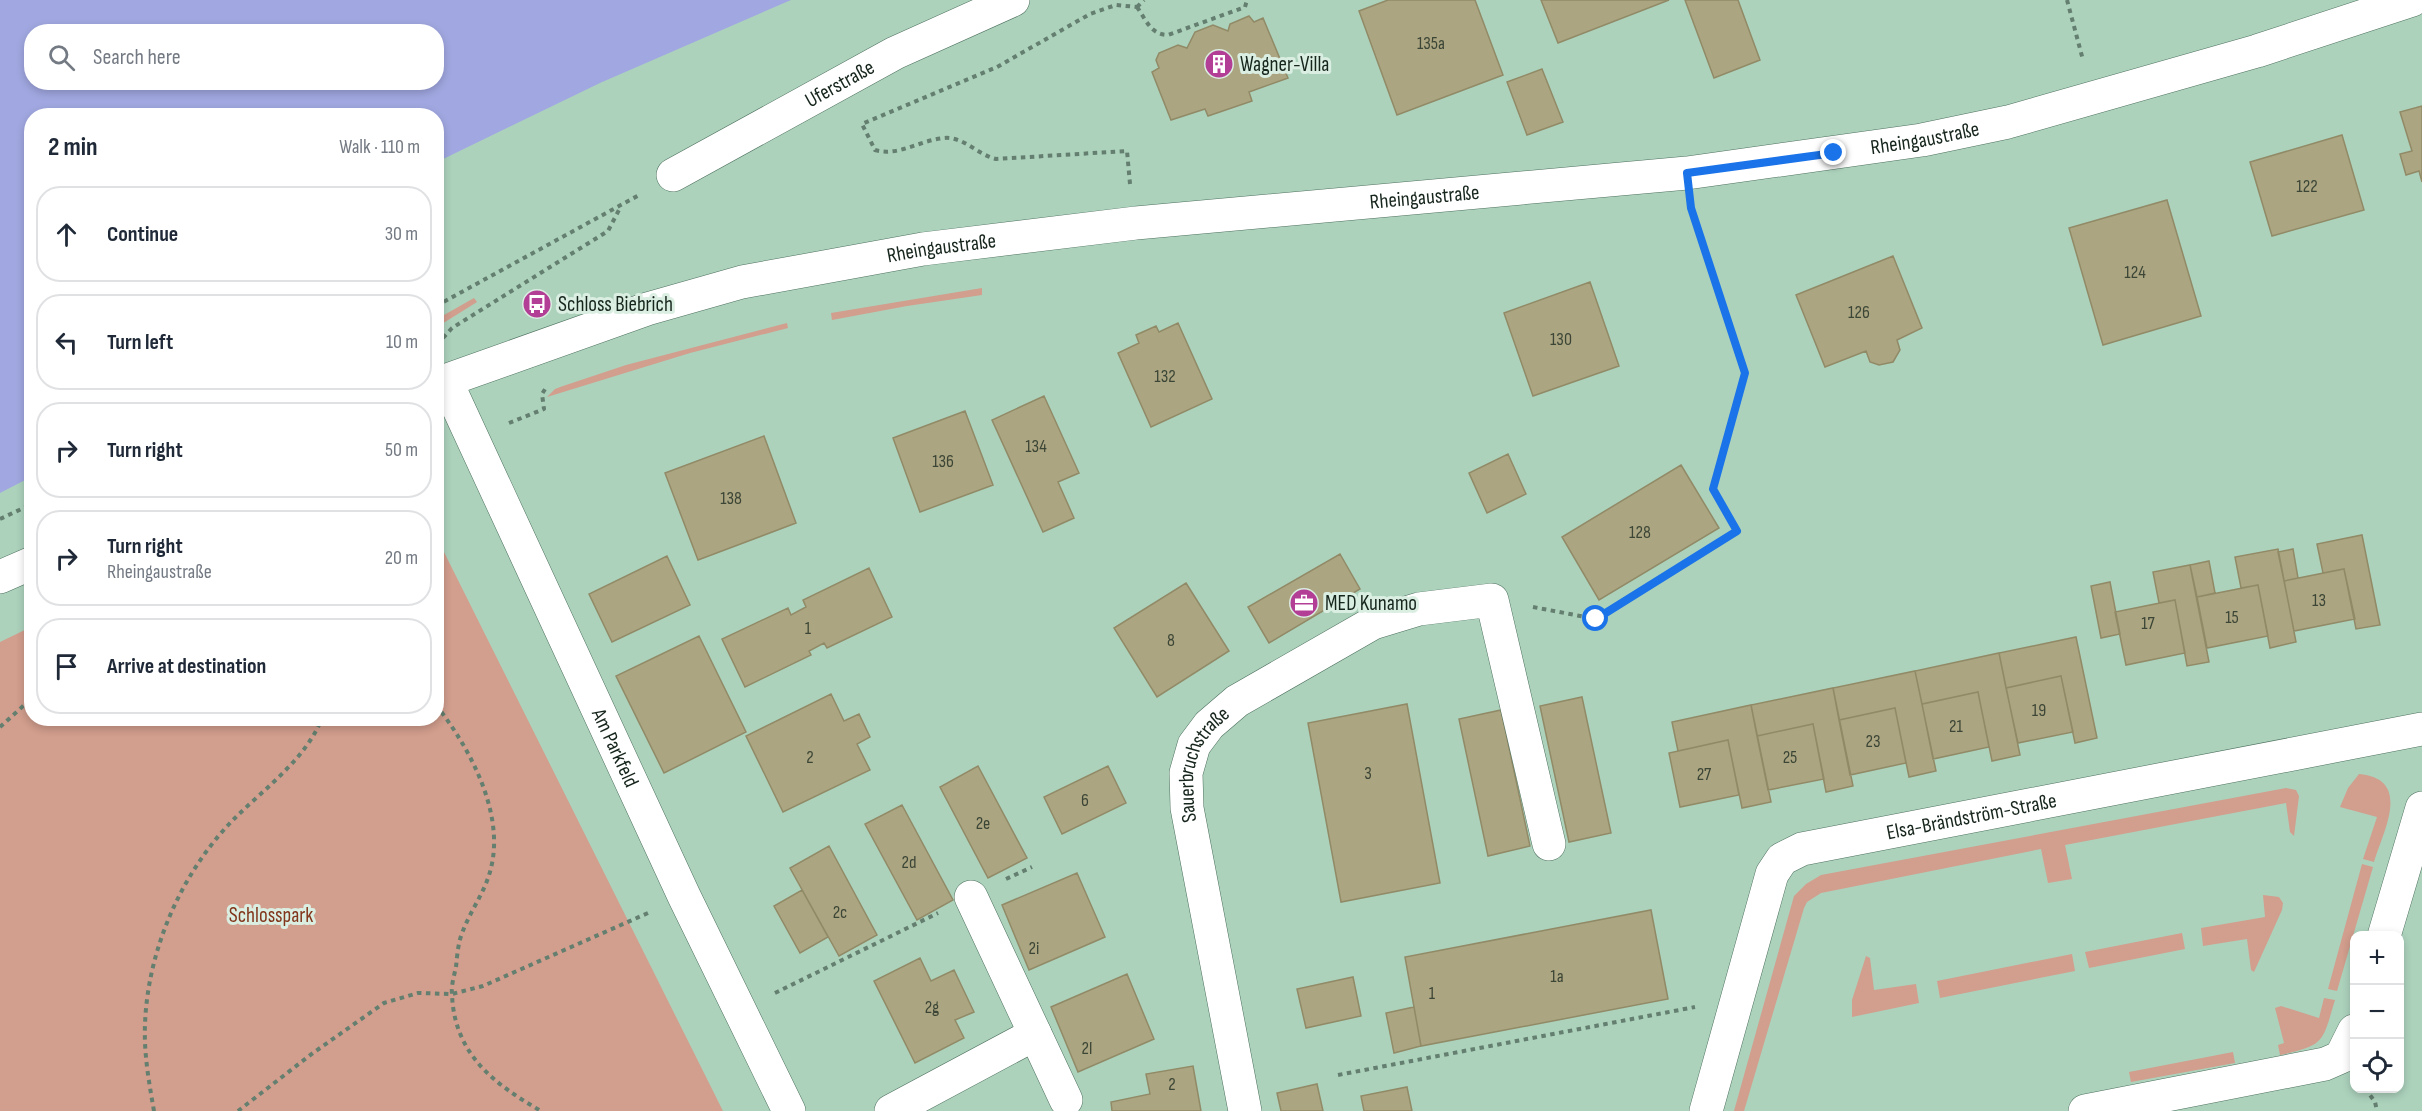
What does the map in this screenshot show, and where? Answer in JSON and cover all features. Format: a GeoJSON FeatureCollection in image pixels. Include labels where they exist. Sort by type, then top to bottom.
{"type":"FeatureCollection","features":[{"type":"Feature","properties":{"kind":"street","name":"Uferstraße"},"geometry":{"type":"LineString","coordinates":[[673,175],[895,53],[1013,0]]}},
{"type":"Feature","properties":{"kind":"street","name":"Rheingaustraße"},"geometry":{"type":"LineString","coordinates":[[444,382],[647,309],[742,282],[922,249],[1136,223],[1687,173],[1922,140],[2008,122],[2095,98],[2257,51],[2412,0]]}},
{"type":"Feature","properties":{"kind":"street","name":"Am Parkfeld"},"geometry":{"type":"LineString","coordinates":[[444,389],[684,896],[789,1111]]}},
{"type":"Feature","properties":{"kind":"street"},"geometry":{"type":"LineString","coordinates":[[0,577],[24,566]]}},
{"type":"Feature","properties":{"kind":"street"},"geometry":{"type":"LineString","coordinates":[[1492,600],[1549,844]]}},
{"type":"Feature","properties":{"kind":"street","name":"Sauerbruchstraße"},"geometry":{"type":"LineString","coordinates":[[1245,1111],[1187,808],[1186,773],[1194,745],[1209,725],[1237,701],[1373,623],[1419,609],[1492,600]]}},
{"type":"Feature","properties":{"kind":"street","name":"Elsa-Brändström-Straße"},"geometry":{"type":"LineString","coordinates":[[1706,1111],[1772,874],[1782,859],[1802,849],[2422,729]]}},
{"type":"Feature","properties":{"kind":"street"},"geometry":{"type":"LineString","coordinates":[[2385,931],[2422,808]]}},
{"type":"Feature","properties":{"kind":"street"},"geometry":{"type":"LineString","coordinates":[[971,897],[1066,1100]]}},
{"type":"Feature","properties":{"kind":"street"},"geometry":{"type":"LineString","coordinates":[[891,1111],[1035,1034]]}},
{"type":"Feature","properties":{"kind":"street"},"geometry":{"type":"LineString","coordinates":[[2085,1111],[2325,1064],[2341,1057],[2350,1039]]}},
{"type":"Feature","properties":{"kind":"path"},"geometry":{"type":"LineString","coordinates":[[1137,7],[1144,0]]}},
{"type":"Feature","properties":{"kind":"path"},"geometry":{"type":"LineString","coordinates":[[1137,7],[1152,30],[1159,35],[1168,35],[1245,7],[1247,0]]}},
{"type":"Feature","properties":{"kind":"path"},"geometry":{"type":"LineString","coordinates":[[2067,0],[2095,98]]}},
{"type":"Feature","properties":{"kind":"path"},"geometry":{"type":"LineString","coordinates":[[1136,223],[1126,151],[996,159],[984,156],[958,139],[945,137],[886,153],[875,150],[862,124],[997,67],[1090,14],[1116,5],[1137,7]]}},
{"type":"Feature","properties":{"kind":"path"},"geometry":{"type":"LineString","coordinates":[[1492,600],[1596,619],[1737,531],[1713,489],[1745,373],[1691,208],[1687,173]]}},
{"type":"Feature","properties":{"kind":"path"},"geometry":{"type":"LineString","coordinates":[[444,302],[620,207],[608,231],[452,328],[444,336]]}},
{"type":"Feature","properties":{"kind":"path"},"geometry":{"type":"LineString","coordinates":[[504,426],[544,409]]}},
{"type":"Feature","properties":{"kind":"path"},"geometry":{"type":"LineString","coordinates":[[0,519],[24,508]]}},
{"type":"Feature","properties":{"kind":"path"},"geometry":{"type":"LineString","coordinates":[[0,727],[24,705]]}},
{"type":"Feature","properties":{"kind":"path"},"geometry":{"type":"LineString","coordinates":[[444,717],[463,746],[482,784],[492,817],[494,846],[485,890],[461,936],[452,994],[459,1032],[477,1064],[508,1092],[541,1111]]}},
{"type":"Feature","properties":{"kind":"path"},"geometry":{"type":"LineString","coordinates":[[154,1111],[145,1042],[146,1010],[150,981],[168,918],[202,858],[233,820],[294,759],[317,726]]}},
{"type":"Feature","properties":{"kind":"path"},"geometry":{"type":"LineString","coordinates":[[739,1011],[1032,867]]}},
{"type":"Feature","properties":{"kind":"path"},"geometry":{"type":"LineString","coordinates":[[238,1111],[313,1053],[384,1003],[417,993],[452,994],[483,986],[684,896]]}},
{"type":"Feature","properties":{"kind":"path"},"geometry":{"type":"LineString","coordinates":[[1338,1075],[1737,999]]}},
{"type":"Feature","properties":{"kind":"path"},"geometry":{"type":"LineString","coordinates":[[2368,1093],[2375,1101],[2377,1111]]}},
{"type":"Feature","properties":{"kind":"green space"},"geometry":{"type":"Polygon","coordinates":[[[982,288],[982,295],[832,320],[831,313],[982,288]]]}},
{"type":"Feature","properties":{"kind":"green space"},"geometry":{"type":"Polygon","coordinates":[[[474,298],[477,302],[444,323],[444,315],[474,298]]]}},
{"type":"Feature","properties":{"kind":"green space"},"geometry":{"type":"Polygon","coordinates":[[[787,323],[788,328],[690,353],[547,397],[555,389],[626,365],[787,323]]]}},
{"type":"Feature","properties":{"kind":"green space","name":"Schlosspark"},"geometry":{"type":"Polygon","coordinates":[[[444,552],[723,1111],[0,1111],[0,642],[24,630],[24,726],[444,726],[444,552]]]}},
{"type":"Feature","properties":{"kind":"green space"},"geometry":{"type":"Polygon","coordinates":[[[2359,774],[2376,778],[2385,786],[2390,796],[2387,822],[2374,862],[2363,859],[2377,817],[2340,807],[2348,788],[2359,774]]]}},
{"type":"Feature","properties":{"kind":"green space"},"geometry":{"type":"Polygon","coordinates":[[[2286,788],[2296,790],[2299,796],[2294,836],[2290,832],[2286,803],[2065,845],[2072,879],[2048,883],[2041,849],[1821,893],[1807,902],[1804,908],[1744,1111],[1734,1111],[1794,896],[1806,884],[1821,875],[2286,788]]]}},
{"type":"Feature","properties":{"kind":"green space"},"geometry":{"type":"Polygon","coordinates":[[[2362,864],[2373,867],[2354,931],[2350,931],[2350,946],[2337,991],[2328,989],[2362,864]]]}},
{"type":"Feature","properties":{"kind":"green space"},"geometry":{"type":"Polygon","coordinates":[[[2263,895],[2279,897],[2283,903],[2254,972],[2251,970],[2247,939],[2203,946],[2201,928],[2265,917],[2263,895]]]}},
{"type":"Feature","properties":{"kind":"green space"},"geometry":{"type":"Polygon","coordinates":[[[2182,933],[2185,949],[2089,968],[2085,952],[2182,933]]]}},
{"type":"Feature","properties":{"kind":"green space"},"geometry":{"type":"Polygon","coordinates":[[[2072,954],[2075,971],[1940,998],[1937,981],[2072,954]]]}},
{"type":"Feature","properties":{"kind":"green space"},"geometry":{"type":"Polygon","coordinates":[[[1866,956],[1870,958],[1874,990],[1916,984],[1919,1003],[1852,1017],[1852,1000],[1866,956]]]}},
{"type":"Feature","properties":{"kind":"green space"},"geometry":{"type":"Polygon","coordinates":[[[2324,998],[2335,1000],[2320,1040],[2306,1048],[2280,1055],[2278,1045],[2284,1043],[2275,1008],[2281,1006],[2319,1018],[2324,998]]]}},
{"type":"Feature","properties":{"kind":"green space"},"geometry":{"type":"Polygon","coordinates":[[[2233,1052],[2235,1063],[2131,1082],[2129,1072],[2233,1052]]]}},
{"type":"Feature","properties":{"kind":"water"},"geometry":{"type":"Polygon","coordinates":[[[0,0],[791,0],[600,83],[444,159],[444,108],[24,108],[24,481],[0,493],[0,0]]]}},
{"type":"Feature","properties":{"kind":"building"},"geometry":{"type":"Polygon","coordinates":[[[1388,0],[1475,0],[1503,75],[1397,115],[1359,11],[1388,0]]]}},
{"type":"Feature","properties":{"kind":"building"},"geometry":{"type":"Polygon","coordinates":[[[1541,0],[1669,0],[1558,43],[1541,0]]]}},
{"type":"Feature","properties":{"kind":"building"},"geometry":{"type":"Polygon","coordinates":[[[1685,0],[1738,0],[1760,60],[1714,78],[1685,0]]]}},
{"type":"Feature","properties":{"kind":"building","name":"Wagner-Villa"},"geometry":{"type":"Polygon","coordinates":[[[1249,16],[1254,22],[1263,18],[1288,78],[1249,92],[1252,101],[1208,116],[1205,109],[1171,120],[1152,72],[1159,68],[1156,60],[1159,53],[1178,45],[1187,48],[1195,32],[1213,25],[1228,31],[1230,24],[1249,16]]]}},
{"type":"Feature","properties":{"kind":"building"},"geometry":{"type":"Polygon","coordinates":[[[1542,69],[1563,122],[1527,135],[1507,82],[1542,69]]]}},
{"type":"Feature","properties":{"kind":"building"},"geometry":{"type":"Polygon","coordinates":[[[2422,106],[2422,182],[2419,171],[2406,175],[2400,154],[2412,151],[2400,112],[2422,106]]]}},
{"type":"Feature","properties":{"kind":"building"},"geometry":{"type":"Polygon","coordinates":[[[2342,135],[2364,210],[2272,236],[2250,162],[2342,135]]]}},
{"type":"Feature","properties":{"kind":"building"},"geometry":{"type":"Polygon","coordinates":[[[2167,200],[2201,316],[2103,345],[2069,228],[2167,200]]]}},
{"type":"Feature","properties":{"kind":"building"},"geometry":{"type":"Polygon","coordinates":[[[1893,256],[1922,328],[1897,340],[1900,350],[1893,362],[1879,365],[1870,362],[1866,351],[1825,367],[1796,295],[1893,256]]]}},
{"type":"Feature","properties":{"kind":"building"},"geometry":{"type":"Polygon","coordinates":[[[1590,282],[1619,366],[1533,396],[1504,313],[1590,282]]]}},
{"type":"Feature","properties":{"kind":"building"},"geometry":{"type":"Polygon","coordinates":[[[1178,323],[1212,399],[1151,427],[1118,353],[1139,343],[1136,335],[1156,326],[1159,332],[1178,323]]]}},
{"type":"Feature","properties":{"kind":"building"},"geometry":{"type":"Polygon","coordinates":[[[1044,396],[1079,473],[1058,482],[1074,518],[1043,532],[992,420],[1044,396]]]}},
{"type":"Feature","properties":{"kind":"building"},"geometry":{"type":"Polygon","coordinates":[[[965,411],[993,485],[920,512],[893,438],[965,411]]]}},
{"type":"Feature","properties":{"kind":"building"},"geometry":{"type":"Polygon","coordinates":[[[764,436],[796,523],[698,560],[665,473],[764,436]]]}},
{"type":"Feature","properties":{"kind":"building"},"geometry":{"type":"Polygon","coordinates":[[[1508,454],[1526,494],[1487,513],[1469,473],[1508,454]]]}},
{"type":"Feature","properties":{"kind":"building"},"geometry":{"type":"Polygon","coordinates":[[[1681,465],[1719,528],[1599,600],[1562,537],[1681,465]]]}},
{"type":"Feature","properties":{"kind":"building"},"geometry":{"type":"Polygon","coordinates":[[[2362,535],[2380,625],[2356,629],[2344,569],[2323,573],[2317,544],[2362,535]]]}},
{"type":"Feature","properties":{"kind":"building"},"geometry":{"type":"Polygon","coordinates":[[[2278,549],[2296,642],[2270,648],[2258,585],[2241,588],[2235,557],[2278,549]]]}},
{"type":"Feature","properties":{"kind":"building"},"geometry":{"type":"Polygon","coordinates":[[[2293,549],[2298,578],[2284,581],[2278,552],[2293,549]]]}},
{"type":"Feature","properties":{"kind":"building"},"geometry":{"type":"Polygon","coordinates":[[[1340,554],[1360,589],[1269,643],[1248,607],[1340,554]]]}},
{"type":"Feature","properties":{"kind":"building"},"geometry":{"type":"Polygon","coordinates":[[[667,556],[690,605],[612,642],[589,594],[667,556]]]}},
{"type":"Feature","properties":{"kind":"building"},"geometry":{"type":"Polygon","coordinates":[[[2209,561],[2215,593],[2197,597],[2190,565],[2209,561]]]}},
{"type":"Feature","properties":{"kind":"building"},"geometry":{"type":"Polygon","coordinates":[[[2190,565],[2209,662],[2187,666],[2175,600],[2159,603],[2153,572],[2190,565]]]}},
{"type":"Feature","properties":{"kind":"building"},"geometry":{"type":"Polygon","coordinates":[[[869,568],[892,617],[827,648],[824,643],[809,651],[811,655],[745,687],[722,639],[788,608],[791,615],[806,607],[803,600],[869,568]]]}},
{"type":"Feature","properties":{"kind":"building"},"geometry":{"type":"Polygon","coordinates":[[[2344,569],[2355,619],[2294,631],[2284,581],[2344,569]]]}},
{"type":"Feature","properties":{"kind":"building"},"geometry":{"type":"Polygon","coordinates":[[[2110,582],[2120,634],[2101,638],[2091,586],[2110,582]]]}},
{"type":"Feature","properties":{"kind":"building"},"geometry":{"type":"Polygon","coordinates":[[[1186,583],[1229,651],[1157,697],[1114,628],[1186,583]]]}},
{"type":"Feature","properties":{"kind":"building"},"geometry":{"type":"Polygon","coordinates":[[[2258,585],[2268,636],[2207,648],[2197,597],[2258,585]]]}},
{"type":"Feature","properties":{"kind":"building"},"geometry":{"type":"Polygon","coordinates":[[[2175,600],[2185,653],[2126,665],[2115,612],[2175,600]]]}},
{"type":"Feature","properties":{"kind":"building"},"geometry":{"type":"Polygon","coordinates":[[[699,636],[746,732],[664,773],[616,676],[699,636]]]}},
{"type":"Feature","properties":{"kind":"building"},"geometry":{"type":"Polygon","coordinates":[[[2076,637],[2097,738],[2075,743],[2061,676],[2006,688],[1999,653],[2076,637]]]}},
{"type":"Feature","properties":{"kind":"building"},"geometry":{"type":"Polygon","coordinates":[[[1999,653],[2020,755],[1992,761],[1978,692],[1922,704],[1915,671],[1999,653]]]}},
{"type":"Feature","properties":{"kind":"building"},"geometry":{"type":"Polygon","coordinates":[[[1915,671],[1936,771],[1909,777],[1895,708],[1839,720],[1833,688],[1915,671]]]}},
{"type":"Feature","properties":{"kind":"building"},"geometry":{"type":"Polygon","coordinates":[[[2061,676],[2073,732],[2018,743],[2006,688],[2061,676]]]}},
{"type":"Feature","properties":{"kind":"building"},"geometry":{"type":"Polygon","coordinates":[[[1833,688],[1853,786],[1826,792],[1813,724],[1757,736],[1751,705],[1833,688]]]}},
{"type":"Feature","properties":{"kind":"building"},"geometry":{"type":"Polygon","coordinates":[[[1978,692],[1989,747],[1933,759],[1922,704],[1978,692]]]}},
{"type":"Feature","properties":{"kind":"building"},"geometry":{"type":"Polygon","coordinates":[[[831,694],[844,721],[859,714],[870,737],[857,744],[870,770],[783,812],[746,736],[831,694]]]}},
{"type":"Feature","properties":{"kind":"building"},"geometry":{"type":"Polygon","coordinates":[[[1582,697],[1611,833],[1569,842],[1540,706],[1582,697]]]}},
{"type":"Feature","properties":{"kind":"building"},"geometry":{"type":"Polygon","coordinates":[[[1407,704],[1440,883],[1341,902],[1308,723],[1407,704]]]}},
{"type":"Feature","properties":{"kind":"building"},"geometry":{"type":"Polygon","coordinates":[[[1751,705],[1771,802],[1742,808],[1728,740],[1678,751],[1672,722],[1751,705]]]}},
{"type":"Feature","properties":{"kind":"building"},"geometry":{"type":"Polygon","coordinates":[[[1895,708],[1906,763],[1850,775],[1839,720],[1895,708]]]}},
{"type":"Feature","properties":{"kind":"building"},"geometry":{"type":"Polygon","coordinates":[[[1501,710],[1530,846],[1488,856],[1459,719],[1501,710]]]}},
{"type":"Feature","properties":{"kind":"building"},"geometry":{"type":"Polygon","coordinates":[[[1813,724],[1824,779],[1768,790],[1757,736],[1813,724]]]}},
{"type":"Feature","properties":{"kind":"building"},"geometry":{"type":"Polygon","coordinates":[[[1728,740],[1739,795],[1680,807],[1669,753],[1728,740]]]}},
{"type":"Feature","properties":{"kind":"building"},"geometry":{"type":"Polygon","coordinates":[[[978,766],[1027,858],[988,878],[940,787],[978,766]]]}},
{"type":"Feature","properties":{"kind":"building"},"geometry":{"type":"Polygon","coordinates":[[[1108,766],[1126,803],[1062,834],[1044,797],[1108,766]]]}},
{"type":"Feature","properties":{"kind":"building"},"geometry":{"type":"Polygon","coordinates":[[[902,805],[953,900],[917,920],[865,824],[902,805]]]}},
{"type":"Feature","properties":{"kind":"building"},"geometry":{"type":"Polygon","coordinates":[[[829,846],[877,935],[839,956],[790,868],[829,846]]]}},
{"type":"Feature","properties":{"kind":"building"},"geometry":{"type":"Polygon","coordinates":[[[1077,873],[1105,937],[1029,970],[1002,905],[1077,873]]]}},
{"type":"Feature","properties":{"kind":"building"},"geometry":{"type":"Polygon","coordinates":[[[802,890],[828,937],[800,953],[774,906],[802,890]]]}},
{"type":"Feature","properties":{"kind":"building"},"geometry":{"type":"Polygon","coordinates":[[[1651,910],[1668,999],[1421,1046],[1405,957],[1651,910]]]}},
{"type":"Feature","properties":{"kind":"building"},"geometry":{"type":"Polygon","coordinates":[[[920,958],[931,981],[954,970],[974,1012],[955,1020],[964,1038],[915,1063],[874,981],[920,958]]]}},
{"type":"Feature","properties":{"kind":"building"},"geometry":{"type":"Polygon","coordinates":[[[1127,974],[1154,1039],[1078,1072],[1051,1007],[1127,974]]]}},
{"type":"Feature","properties":{"kind":"building"},"geometry":{"type":"Polygon","coordinates":[[[1353,977],[1361,1016],[1306,1028],[1297,989],[1353,977]]]}},
{"type":"Feature","properties":{"kind":"building"},"geometry":{"type":"Polygon","coordinates":[[[1414,1007],[1421,1046],[1394,1053],[1386,1013],[1414,1007]]]}},
{"type":"Feature","properties":{"kind":"building"},"geometry":{"type":"Polygon","coordinates":[[[1193,1066],[1201,1111],[1112,1111],[1111,1102],[1150,1094],[1146,1074],[1193,1066]]]}},
{"type":"Feature","properties":{"kind":"building"},"geometry":{"type":"Polygon","coordinates":[[[1317,1084],[1323,1111],[1281,1111],[1277,1093],[1317,1084]]]}},
{"type":"Feature","properties":{"kind":"building"},"geometry":{"type":"Polygon","coordinates":[[[1407,1087],[1412,1111],[1364,1111],[1361,1096],[1407,1087]]]}},
{"type":"Feature","properties":{"kind":"place","name":"Wagner-Villa"},"geometry":{"type":"Point","coordinates":[1219,64]}},
{"type":"Feature","properties":{"kind":"place","name":"Schloss Biebrich"},"geometry":{"type":"Point","coordinates":[537,304]}},
{"type":"Feature","properties":{"kind":"place","name":"MED Kunamo"},"geometry":{"type":"Point","coordinates":[1304,603]}},
{"type":"Feature","properties":{"kind":"route"},"geometry":{"type":"LineString","coordinates":[[1596,619],[1737,531],[1713,489],[1745,373],[1691,208],[1687,173],[1834,153]]}}]}
